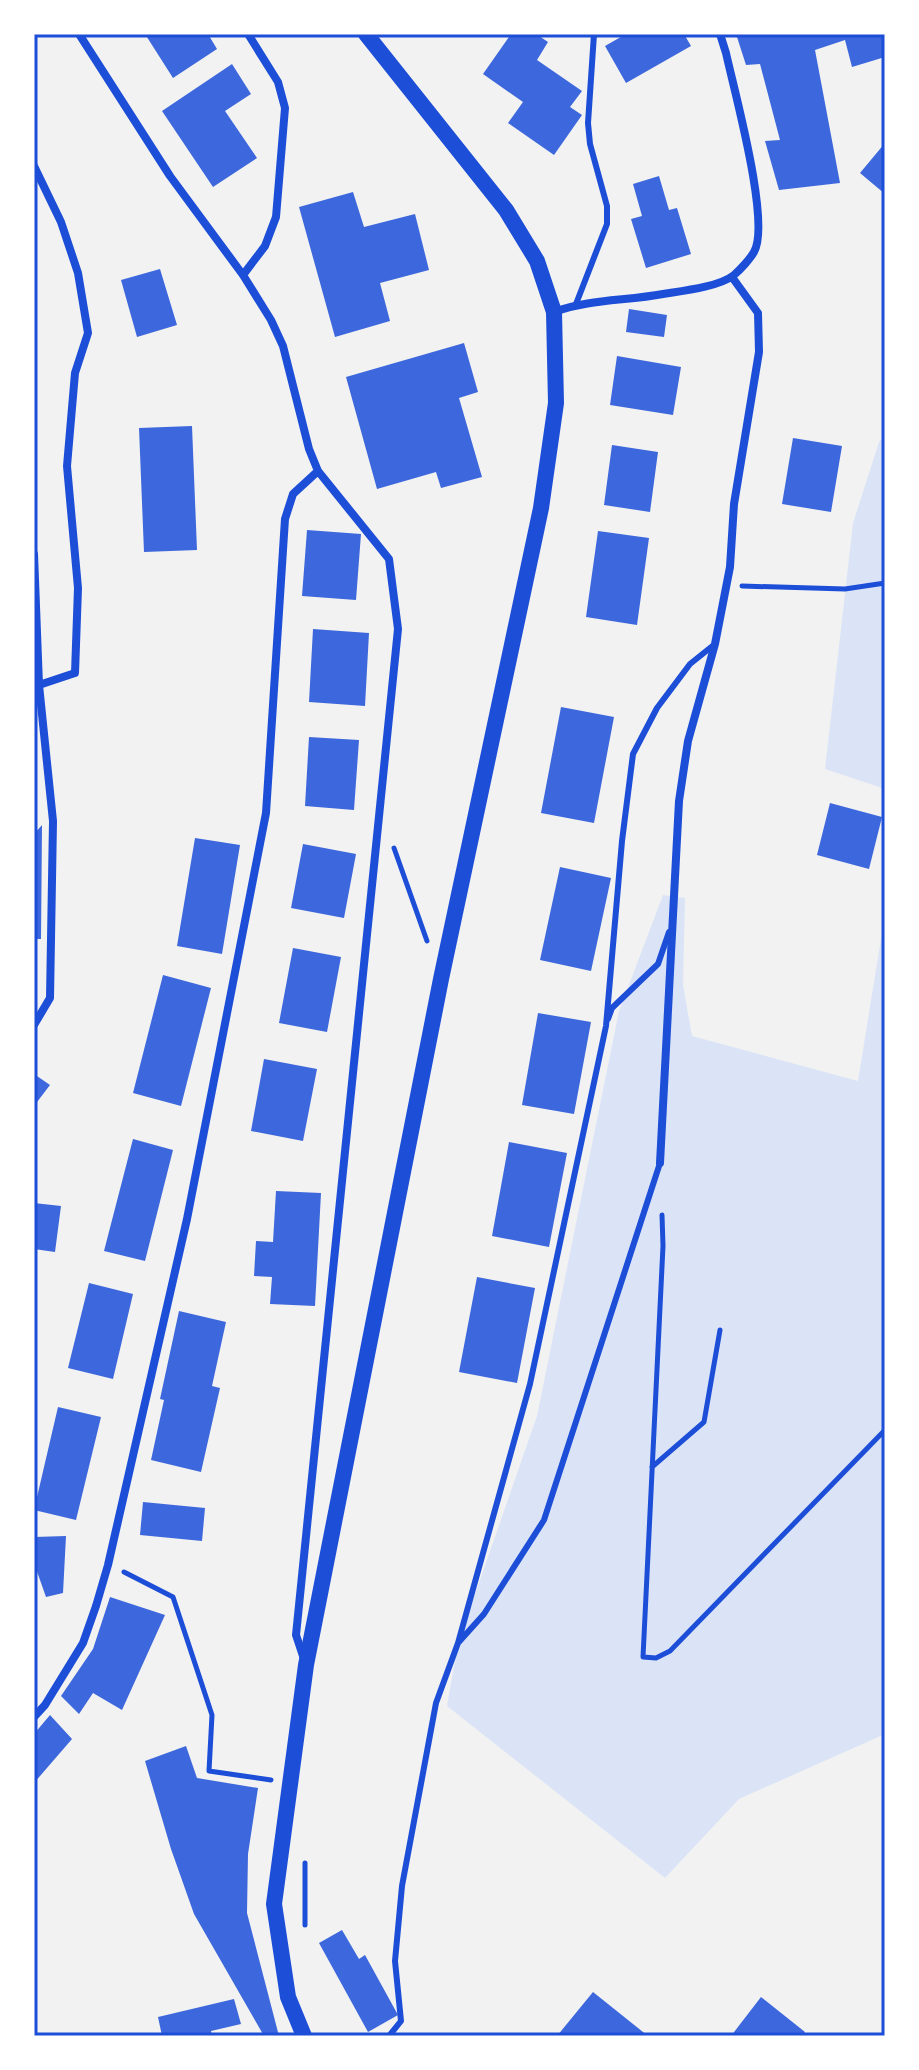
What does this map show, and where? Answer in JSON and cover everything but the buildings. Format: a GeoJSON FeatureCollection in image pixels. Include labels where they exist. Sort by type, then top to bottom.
{"type":"FeatureCollection","features":[{"type":"Feature","properties":{"kind":"main road"},"geometry":{"type":"LineString","coordinates":[[304,2036],[288,1997],[274,1904],[306,1665],[441,979],[541,508],[556,403],[554,312],[537,261],[506,210],[366,34]]}},
{"type":"Feature","properties":{"kind":"street"},"geometry":{"type":"LineString","coordinates":[[79,34],[170,176],[243,275],[271,320],[283,346],[309,449],[318,471],[389,559],[398,629],[296,1635],[306,1665]]}},
{"type":"Feature","properties":{"kind":"street"},"geometry":{"type":"LineString","coordinates":[[243,275],[265,246],[276,217],[285,108],[278,82],[248,34]]}},
{"type":"Feature","properties":{"kind":"street"},"geometry":{"type":"LineString","coordinates":[[554,312],[576,304],[646,297],[701,287],[732,277],[755,251],[760,225],[720,34]]}},
{"type":"Feature","properties":{"kind":"street"},"geometry":{"type":"LineString","coordinates":[[34,166],[61,222],[74,260],[88,333],[75,373],[67,466],[78,588],[75,673],[39,685]]}},
{"type":"Feature","properties":{"kind":"street"},"geometry":{"type":"LineString","coordinates":[[660,1163],[679,801],[688,741],[715,644],[730,567],[737,480],[759,352],[758,313],[732,277]]}},
{"type":"Feature","properties":{"kind":"street"},"geometry":{"type":"LineString","coordinates":[[34,1717],[45,1705],[83,1643],[108,1565],[187,1219],[256,877],[266,813],[285,519],[293,494],[318,471]]}},
{"type":"Feature","properties":{"kind":"street"},"geometry":{"type":"LineString","coordinates":[[34,554],[39,685],[53,821],[50,998],[34,1025]]}},
{"type":"Feature","properties":{"kind":"lane"},"geometry":{"type":"LineString","coordinates":[[576,304],[607,224],[607,206],[590,144],[588,123],[594,34]]}},
{"type":"Feature","properties":{"kind":"lane"},"geometry":{"type":"LineString","coordinates":[[606,1026],[633,754],[657,708],[690,664],[715,644]]}},
{"type":"Feature","properties":{"kind":"lane"},"geometry":{"type":"LineString","coordinates":[[389,2036],[401,2021],[395,1961],[402,1886],[436,1703],[458,1643],[530,1384],[606,1026],[612,1008],[658,964],[669,933],[675,885]]}},
{"type":"Feature","properties":{"kind":"lane"},"geometry":{"type":"LineString","coordinates":[[458,1643],[484,1614],[544,1520],[660,1163]]}},
{"type":"Feature","properties":{"kind":"lane"},"geometry":{"type":"LineString","coordinates":[[34,1701],[45,1705]]}},
{"type":"Feature","properties":{"kind":"path"},"geometry":{"type":"LineString","coordinates":[[726,588],[753,584],[791,589],[845,589],[885,583]]}},
{"type":"Feature","properties":{"kind":"path"},"geometry":{"type":"LineString","coordinates":[[380,808],[441,979]]}},
{"type":"Feature","properties":{"kind":"path"},"geometry":{"type":"LineString","coordinates":[[662,1205],[663,1246],[643,1657],[656,1658],[670,1651],[885,1430]]}},
{"type":"Feature","properties":{"kind":"path"},"geometry":{"type":"LineString","coordinates":[[652,1467],[704,1422],[720,1330]]}},
{"type":"Feature","properties":{"kind":"path"},"geometry":{"type":"LineString","coordinates":[[108,1565],[173,1597],[212,1715],[209,1771],[290,1783]]}},
{"type":"Feature","properties":{"kind":"shaded area"},"geometry":{"type":"Polygon","coordinates":[[[885,435],[885,789],[825,769],[853,523],[879,442],[885,435]]]}},
{"type":"Feature","properties":{"kind":"shaded area"},"geometry":{"type":"Polygon","coordinates":[[[663,895],[685,898],[683,985],[692,1036],[858,1081],[885,914],[885,1734],[739,1799],[665,1878],[447,1706],[458,1643],[537,1416],[619,1011],[663,895]]]}}]}
